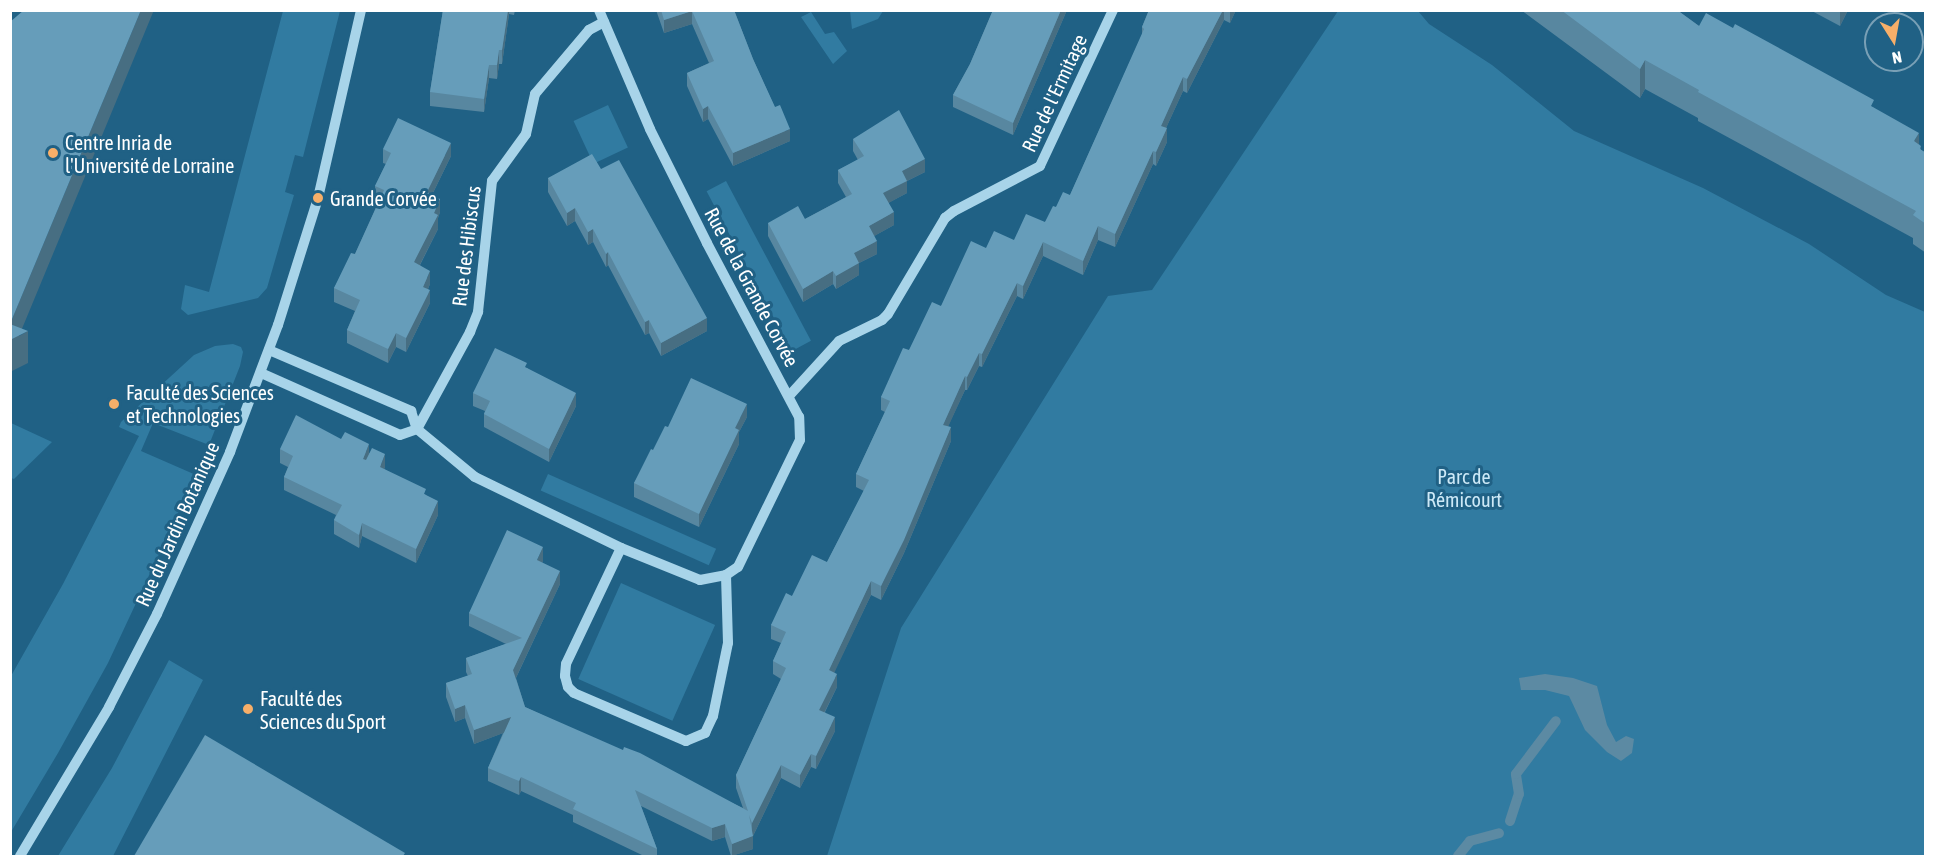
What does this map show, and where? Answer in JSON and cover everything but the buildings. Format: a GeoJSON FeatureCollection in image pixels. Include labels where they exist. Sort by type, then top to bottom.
{"type":"FeatureCollection","features":[{"type":"Feature","properties":{"kind":"street","name":"Rue du Jardin Botanique"},"geometry":{"type":"LineString","coordinates":[[20,856],[109,707],[157,614],[230,452],[269,350],[318,198],[361,10]]}},
{"type":"Feature","properties":{"kind":"street","name":"Rue de la Grande Corvée"},"geometry":{"type":"LineString","coordinates":[[599,10],[655,139],[799,417],[800,440],[749,548],[738,567],[726,575]]}},
{"type":"Feature","properties":{"kind":"street","name":"Rue de l'Ermitage"},"geometry":{"type":"LineString","coordinates":[[789,396],[840,341],[882,320],[888,314],[945,218],[954,211],[1040,166],[1113,10]]}},
{"type":"Feature","properties":{"kind":"street","name":"Rue des Hibiscus"},"geometry":{"type":"LineString","coordinates":[[417,429],[470,332],[478,312],[492,181],[526,134],[536,94],[589,30],[603,22]]}},
{"type":"Feature","properties":{"kind":"street"},"geometry":{"type":"LineString","coordinates":[[269,350],[411,411],[417,429],[475,477],[621,548],[700,580],[726,575],[728,643],[713,716],[705,732],[686,741],[574,693],[568,687],[564,676],[566,664],[621,548]]}},
{"type":"Feature","properties":{"kind":"street"},"geometry":{"type":"LineString","coordinates":[[261,373],[400,435],[417,429]]}},
{"type":"Feature","properties":{"kind":"green space"},"geometry":{"type":"Polygon","coordinates":[[[850,10],[883,11],[878,19],[852,29],[850,10]]]}},
{"type":"Feature","properties":{"kind":"green space"},"geometry":{"type":"Polygon","coordinates":[[[283,11],[340,11],[303,157],[295,155],[285,192],[294,195],[267,288],[258,298],[188,315],[181,309],[185,285],[209,292],[283,11]]]}},
{"type":"Feature","properties":{"kind":"green space","name":"Parc de Rémicourt"},"geometry":{"type":"Polygon","coordinates":[[[1338,11],[1418,11],[1429,24],[1492,65],[1574,131],[1703,188],[1809,244],[1886,295],[1925,312],[1925,856],[827,856],[901,628],[1108,296],[1152,290],[1338,11]]]}},
{"type":"Feature","properties":{"kind":"green space"},"geometry":{"type":"Polygon","coordinates":[[[811,12],[825,34],[834,32],[847,51],[833,64],[801,17],[811,12]]]}},
{"type":"Feature","properties":{"kind":"green space"},"geometry":{"type":"Polygon","coordinates":[[[608,105],[628,148],[593,164],[574,121],[608,105]]]}},
{"type":"Feature","properties":{"kind":"green space"},"geometry":{"type":"Polygon","coordinates":[[[726,181],[811,341],[792,351],[707,191],[726,181]]]}},
{"type":"Feature","properties":{"kind":"green space"},"geometry":{"type":"Polygon","coordinates":[[[233,344],[241,347],[243,352],[240,366],[209,445],[153,423],[141,451],[196,475],[108,663],[11,832],[11,676],[63,584],[139,436],[119,427],[121,422],[194,355],[215,346],[233,344]]]}},
{"type":"Feature","properties":{"kind":"green space"},"geometry":{"type":"Polygon","coordinates":[[[11,423],[52,442],[14,479],[11,478],[11,423]]]}},
{"type":"Feature","properties":{"kind":"green space"},"geometry":{"type":"Polygon","coordinates":[[[548,474],[716,549],[709,565],[541,490],[548,474]]]}},
{"type":"Feature","properties":{"kind":"green space"},"geometry":{"type":"Polygon","coordinates":[[[621,583],[715,625],[672,721],[578,679],[621,583]]]}},
{"type":"Feature","properties":{"kind":"green space"},"geometry":{"type":"Polygon","coordinates":[[[169,660],[203,680],[113,856],[58,856],[112,768],[169,660]]]}},
{"type":"Feature","properties":{"kind":"shaded area"},"geometry":{"type":"Polygon","coordinates":[[[1545,674],[1573,678],[1597,686],[1607,725],[1616,742],[1626,736],[1634,739],[1632,753],[1621,761],[1607,752],[1585,730],[1569,696],[1545,690],[1521,690],[1519,678],[1545,674]]]}},
{"type":"Feature","properties":{"kind":"waterway"},"geometry":{"type":"LineString","coordinates":[[1510,821],[1519,794],[1516,774],[1556,721]]}},
{"type":"Feature","properties":{"kind":"waterway"},"geometry":{"type":"LineString","coordinates":[[1458,856],[1470,841],[1499,833]]}},
{"type":"Feature","properties":{"kind":"place","name":"Centre Inria de l'Université de Lorraine"},"geometry":{"type":"Point","coordinates":[53,153]}},
{"type":"Feature","properties":{"kind":"place","name":"Grande Corvée"},"geometry":{"type":"Point","coordinates":[318,198]}},
{"type":"Feature","properties":{"kind":"place","name":"Faculté des Sciences et Technologies"},"geometry":{"type":"Point","coordinates":[114,404]}},
{"type":"Feature","properties":{"kind":"place","name":"Faculté des Sciences du Sport"},"geometry":{"type":"Point","coordinates":[248,709]}}]}
